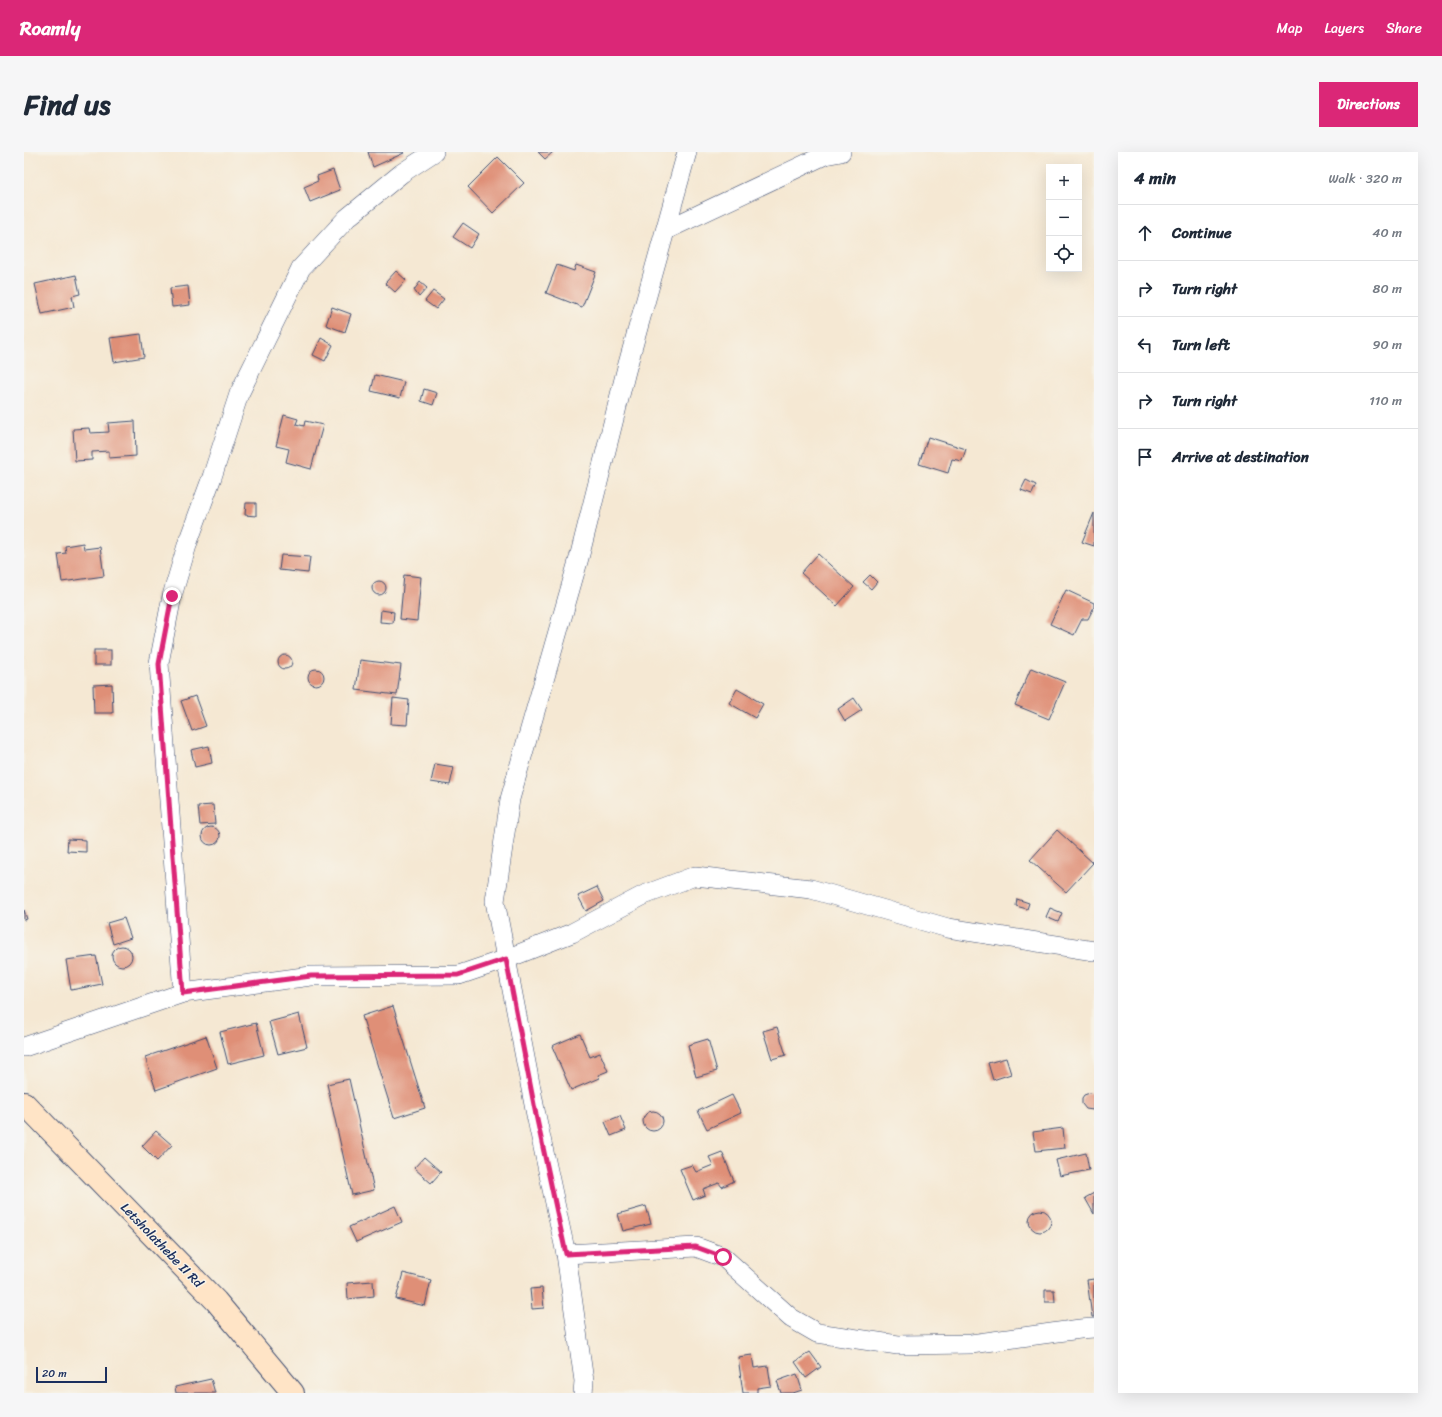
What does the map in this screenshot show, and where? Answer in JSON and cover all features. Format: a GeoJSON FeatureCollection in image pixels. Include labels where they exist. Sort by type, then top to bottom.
{"type":"FeatureCollection","features":[{"type":"Feature","properties":{"kind":"street"},"geometry":{"type":"LineString","coordinates":[[183,993],[159,664],[174,590],[188,542],[212,477],[239,394],[302,268],[347,218],[402,173],[434,152]]}},
{"type":"Feature","properties":{"kind":"street"},"geometry":{"type":"LineString","coordinates":[[583,1393],[584,1381],[566,1254],[536,1115],[495,901],[510,799],[579,558],[626,372],[687,152]]}},
{"type":"Feature","properties":{"kind":"street"},"geometry":{"type":"LineString","coordinates":[[666,230],[825,155],[840,152]]}},
{"type":"Feature","properties":{"kind":"street"},"geometry":{"type":"LineString","coordinates":[[24,1047],[183,993],[311,976],[458,975],[506,959],[572,933],[644,895],[695,876],[811,889],[948,928],[1094,951]]}},
{"type":"Feature","properties":{"kind":"street","name":"Letsholathebe II Rd"},"geometry":{"type":"LineString","coordinates":[[24,1103],[216,1301],[293,1393]]}},
{"type":"Feature","properties":{"kind":"street"},"geometry":{"type":"LineString","coordinates":[[566,1254],[696,1247],[723,1257],[791,1318],[817,1333],[861,1340],[898,1345],[971,1344],[1094,1328]]}},
{"type":"Feature","properties":{"kind":"building"},"geometry":{"type":"Polygon","coordinates":[[[368,152],[403,152],[404,153],[373,167],[368,152]]]}},
{"type":"Feature","properties":{"kind":"building"},"geometry":{"type":"Polygon","coordinates":[[[538,152],[553,152],[545,159],[538,152]]]}},
{"type":"Feature","properties":{"kind":"building"},"geometry":{"type":"Polygon","coordinates":[[[498,157],[524,183],[493,213],[468,187],[498,157]]]}},
{"type":"Feature","properties":{"kind":"building"},"geometry":{"type":"Polygon","coordinates":[[[333,170],[340,190],[310,202],[304,187],[318,181],[317,176],[333,170]]]}},
{"type":"Feature","properties":{"kind":"building"},"geometry":{"type":"Polygon","coordinates":[[[463,223],[479,234],[470,248],[453,237],[463,223]]]}},
{"type":"Feature","properties":{"kind":"building"},"geometry":{"type":"Polygon","coordinates":[[[557,265],[574,271],[576,265],[596,272],[582,307],[546,293],[557,265]]]}},
{"type":"Feature","properties":{"kind":"building"},"geometry":{"type":"Polygon","coordinates":[[[396,271],[406,280],[395,292],[385,283],[396,271]]]}},
{"type":"Feature","properties":{"kind":"building"},"geometry":{"type":"Polygon","coordinates":[[[76,275],[80,294],[72,296],[74,307],[42,314],[35,284],[76,275]]]}},
{"type":"Feature","properties":{"kind":"building"},"geometry":{"type":"Polygon","coordinates":[[[420,282],[427,288],[419,297],[414,290],[420,282]]]}},
{"type":"Feature","properties":{"kind":"building"},"geometry":{"type":"Polygon","coordinates":[[[188,286],[190,305],[172,307],[170,288],[188,286]]]}},
{"type":"Feature","properties":{"kind":"building"},"geometry":{"type":"Polygon","coordinates":[[[433,291],[444,299],[436,309],[425,301],[433,291]]]}},
{"type":"Feature","properties":{"kind":"building"},"geometry":{"type":"Polygon","coordinates":[[[332,307],[351,314],[345,332],[326,325],[332,307]]]}},
{"type":"Feature","properties":{"kind":"building"},"geometry":{"type":"Polygon","coordinates":[[[141,334],[144,357],[114,362],[110,338],[141,334]]]}},
{"type":"Feature","properties":{"kind":"building"},"geometry":{"type":"Polygon","coordinates":[[[321,338],[333,345],[325,361],[313,355],[321,338]]]}},
{"type":"Feature","properties":{"kind":"building"},"geometry":{"type":"Polygon","coordinates":[[[375,375],[404,382],[400,398],[371,391],[375,375]]]}},
{"type":"Feature","properties":{"kind":"building"},"geometry":{"type":"Polygon","coordinates":[[[424,389],[437,393],[433,405],[421,401],[424,389]]]}},
{"type":"Feature","properties":{"kind":"building"},"geometry":{"type":"Polygon","coordinates":[[[284,415],[298,419],[296,424],[304,426],[305,421],[323,425],[311,469],[286,462],[289,449],[276,446],[284,415]]]}},
{"type":"Feature","properties":{"kind":"building"},"geometry":{"type":"Polygon","coordinates":[[[135,421],[136,456],[109,458],[109,451],[92,452],[92,460],[75,461],[73,429],[89,428],[90,433],[109,432],[108,423],[135,421]]]}},
{"type":"Feature","properties":{"kind":"building"},"geometry":{"type":"Polygon","coordinates":[[[928,437],[966,449],[962,461],[952,459],[948,473],[919,464],[928,437]]]}},
{"type":"Feature","properties":{"kind":"building"},"geometry":{"type":"Polygon","coordinates":[[[1026,480],[1036,485],[1032,494],[1021,490],[1026,480]]]}},
{"type":"Feature","properties":{"kind":"building"},"geometry":{"type":"Polygon","coordinates":[[[246,503],[256,503],[256,516],[245,515],[246,503]]]}},
{"type":"Feature","properties":{"kind":"building"},"geometry":{"type":"Polygon","coordinates":[[[1094,513],[1094,546],[1082,542],[1094,513]]]}},
{"type":"Feature","properties":{"kind":"building"},"geometry":{"type":"Polygon","coordinates":[[[83,543],[84,549],[100,547],[104,576],[62,582],[58,554],[66,553],[65,546],[83,543]]]}},
{"type":"Feature","properties":{"kind":"building"},"geometry":{"type":"Polygon","coordinates":[[[818,554],[854,587],[837,606],[801,573],[818,554]]]}},
{"type":"Feature","properties":{"kind":"building"},"geometry":{"type":"Polygon","coordinates":[[[281,555],[310,557],[308,573],[279,570],[281,555]]]}},
{"type":"Feature","properties":{"kind":"building"},"geometry":{"type":"Polygon","coordinates":[[[404,575],[421,577],[417,621],[400,619],[404,575]]]}},
{"type":"Feature","properties":{"kind":"building"},"geometry":{"type":"Polygon","coordinates":[[[870,575],[877,582],[871,589],[863,582],[870,575]]]}},
{"type":"Feature","properties":{"kind":"building"},"geometry":{"type":"Polygon","coordinates":[[[379,581],[384,583],[386,588],[384,593],[379,595],[374,593],[372,588],[374,583],[379,581]]]}},
{"type":"Feature","properties":{"kind":"building"},"geometry":{"type":"Polygon","coordinates":[[[1066,590],[1094,603],[1094,607],[1088,619],[1082,619],[1074,635],[1050,624],[1066,590]]]}},
{"type":"Feature","properties":{"kind":"building"},"geometry":{"type":"Polygon","coordinates":[[[381,610],[394,612],[393,623],[380,622],[381,610]]]}},
{"type":"Feature","properties":{"kind":"building"},"geometry":{"type":"Polygon","coordinates":[[[94,650],[111,650],[111,665],[94,665],[94,650]]]}},
{"type":"Feature","properties":{"kind":"building"},"geometry":{"type":"Polygon","coordinates":[[[282,655],[288,655],[292,659],[292,665],[288,669],[282,669],[278,665],[278,659],[282,655]]]}},
{"type":"Feature","properties":{"kind":"building"},"geometry":{"type":"Polygon","coordinates":[[[360,660],[401,665],[397,695],[356,690],[360,660]]]}},
{"type":"Feature","properties":{"kind":"building"},"geometry":{"type":"Polygon","coordinates":[[[1031,668],[1065,682],[1049,719],[1015,705],[1031,668]]]}},
{"type":"Feature","properties":{"kind":"building"},"geometry":{"type":"Polygon","coordinates":[[[313,669],[319,669],[324,674],[322,683],[319,685],[313,685],[308,680],[308,674],[313,669]]]}},
{"type":"Feature","properties":{"kind":"building"},"geometry":{"type":"Polygon","coordinates":[[[112,684],[113,713],[94,713],[93,685],[112,684]]]}},
{"type":"Feature","properties":{"kind":"building"},"geometry":{"type":"Polygon","coordinates":[[[737,689],[763,704],[755,718],[729,703],[737,689]]]}},
{"type":"Feature","properties":{"kind":"building"},"geometry":{"type":"Polygon","coordinates":[[[195,696],[206,726],[192,731],[181,701],[195,696]]]}},
{"type":"Feature","properties":{"kind":"building"},"geometry":{"type":"Polygon","coordinates":[[[393,698],[409,700],[407,725],[391,724],[393,698]]]}},
{"type":"Feature","properties":{"kind":"building"},"geometry":{"type":"Polygon","coordinates":[[[854,698],[862,710],[845,721],[838,709],[854,698]]]}},
{"type":"Feature","properties":{"kind":"building"},"geometry":{"type":"Polygon","coordinates":[[[209,746],[212,763],[195,767],[191,750],[209,746]]]}},
{"type":"Feature","properties":{"kind":"building"},"geometry":{"type":"Polygon","coordinates":[[[435,764],[454,767],[450,785],[431,782],[435,764]]]}},
{"type":"Feature","properties":{"kind":"building"},"geometry":{"type":"Polygon","coordinates":[[[213,805],[215,824],[200,825],[198,806],[213,805]]]}},
{"type":"Feature","properties":{"kind":"building"},"geometry":{"type":"Polygon","coordinates":[[[211,827],[217,830],[220,836],[217,842],[211,845],[205,842],[202,836],[205,830],[211,827]]]}},
{"type":"Feature","properties":{"kind":"building"},"geometry":{"type":"Polygon","coordinates":[[[1057,830],[1093,863],[1066,892],[1030,860],[1057,830]]]}},
{"type":"Feature","properties":{"kind":"building"},"geometry":{"type":"Polygon","coordinates":[[[68,839],[86,840],[86,852],[67,851],[68,839]]]}},
{"type":"Feature","properties":{"kind":"building"},"geometry":{"type":"Polygon","coordinates":[[[597,887],[604,901],[586,911],[578,896],[597,887]]]}},
{"type":"Feature","properties":{"kind":"building"},"geometry":{"type":"Polygon","coordinates":[[[1017,899],[1029,903],[1027,909],[1016,906],[1017,899]]]}},
{"type":"Feature","properties":{"kind":"building"},"geometry":{"type":"Polygon","coordinates":[[[1050,908],[1062,913],[1058,922],[1046,917],[1050,908]]]}},
{"type":"Feature","properties":{"kind":"building"},"geometry":{"type":"Polygon","coordinates":[[[24,910],[27,919],[24,920],[24,910]]]}},
{"type":"Feature","properties":{"kind":"building"},"geometry":{"type":"Polygon","coordinates":[[[124,918],[131,938],[113,944],[107,923],[124,918]]]}},
{"type":"Feature","properties":{"kind":"building"},"geometry":{"type":"Polygon","coordinates":[[[122,946],[129,949],[132,956],[129,963],[122,966],[115,963],[112,956],[115,949],[122,946]]]}},
{"type":"Feature","properties":{"kind":"building"},"geometry":{"type":"Polygon","coordinates":[[[96,956],[102,984],[71,990],[66,960],[96,956]]]}},
{"type":"Feature","properties":{"kind":"building"},"geometry":{"type":"Polygon","coordinates":[[[393,1006],[425,1108],[394,1118],[362,1016],[393,1006]]]}},
{"type":"Feature","properties":{"kind":"building"},"geometry":{"type":"Polygon","coordinates":[[[299,1014],[307,1047],[278,1054],[269,1022],[299,1014]]]}},
{"type":"Feature","properties":{"kind":"building"},"geometry":{"type":"Polygon","coordinates":[[[256,1023],[264,1055],[228,1064],[220,1032],[256,1023]]]}},
{"type":"Feature","properties":{"kind":"building"},"geometry":{"type":"Polygon","coordinates":[[[777,1027],[786,1055],[772,1059],[763,1031],[777,1027]]]}},
{"type":"Feature","properties":{"kind":"building"},"geometry":{"type":"Polygon","coordinates":[[[580,1034],[590,1057],[600,1053],[608,1071],[598,1075],[599,1078],[571,1090],[552,1046],[580,1034]]]}},
{"type":"Feature","properties":{"kind":"building"},"geometry":{"type":"Polygon","coordinates":[[[206,1036],[217,1068],[156,1090],[145,1057],[206,1036]]]}},
{"type":"Feature","properties":{"kind":"building"},"geometry":{"type":"Polygon","coordinates":[[[708,1039],[717,1071],[696,1077],[688,1045],[708,1039]]]}},
{"type":"Feature","properties":{"kind":"building"},"geometry":{"type":"Polygon","coordinates":[[[1006,1058],[1011,1074],[993,1080],[988,1063],[1006,1058]]]}},
{"type":"Feature","properties":{"kind":"building"},"geometry":{"type":"Polygon","coordinates":[[[349,1079],[374,1190],[352,1195],[327,1084],[349,1079]]]}},
{"type":"Feature","properties":{"kind":"building"},"geometry":{"type":"Polygon","coordinates":[[[1090,1093],[1094,1094],[1093,1110],[1086,1109],[1082,1104],[1082,1098],[1084,1095],[1090,1093]]]}},
{"type":"Feature","properties":{"kind":"building"},"geometry":{"type":"Polygon","coordinates":[[[732,1095],[741,1113],[707,1129],[698,1111],[732,1095]]]}},
{"type":"Feature","properties":{"kind":"building"},"geometry":{"type":"Polygon","coordinates":[[[653,1111],[660,1114],[663,1121],[660,1128],[653,1131],[646,1128],[643,1121],[646,1114],[653,1111]]]}},
{"type":"Feature","properties":{"kind":"building"},"geometry":{"type":"Polygon","coordinates":[[[620,1116],[626,1130],[611,1136],[605,1122],[620,1116]]]}},
{"type":"Feature","properties":{"kind":"building"},"geometry":{"type":"Polygon","coordinates":[[[1063,1128],[1065,1148],[1036,1151],[1033,1132],[1063,1128]]]}},
{"type":"Feature","properties":{"kind":"building"},"geometry":{"type":"Polygon","coordinates":[[[156,1131],[172,1145],[157,1161],[142,1146],[156,1131]]]}},
{"type":"Feature","properties":{"kind":"building"},"geometry":{"type":"Polygon","coordinates":[[[722,1152],[734,1181],[722,1187],[719,1183],[703,1189],[705,1195],[693,1200],[680,1169],[692,1165],[696,1172],[713,1165],[709,1157],[722,1152]]]}},
{"type":"Feature","properties":{"kind":"building"},"geometry":{"type":"Polygon","coordinates":[[[1086,1153],[1089,1170],[1060,1176],[1056,1160],[1086,1153]]]}},
{"type":"Feature","properties":{"kind":"building"},"geometry":{"type":"Polygon","coordinates":[[[424,1157],[441,1172],[431,1183],[414,1168],[424,1157]]]}},
{"type":"Feature","properties":{"kind":"building"},"geometry":{"type":"Polygon","coordinates":[[[1094,1193],[1094,1214],[1085,1198],[1094,1193]]]}},
{"type":"Feature","properties":{"kind":"building"},"geometry":{"type":"Polygon","coordinates":[[[395,1206],[402,1222],[356,1242],[349,1227],[395,1206]]]}},
{"type":"Feature","properties":{"kind":"building"},"geometry":{"type":"Polygon","coordinates":[[[646,1206],[651,1224],[623,1231],[618,1214],[646,1206]]]}},
{"type":"Feature","properties":{"kind":"building"},"geometry":{"type":"Polygon","coordinates":[[[1040,1210],[1048,1213],[1051,1221],[1048,1229],[1040,1232],[1032,1229],[1029,1221],[1032,1213],[1040,1210]]]}},
{"type":"Feature","properties":{"kind":"building"},"geometry":{"type":"Polygon","coordinates":[[[403,1273],[431,1280],[425,1306],[396,1299],[403,1273]]]}},
{"type":"Feature","properties":{"kind":"building"},"geometry":{"type":"Polygon","coordinates":[[[1094,1279],[1094,1317],[1092,1317],[1087,1280],[1094,1279]]]}},
{"type":"Feature","properties":{"kind":"building"},"geometry":{"type":"Polygon","coordinates":[[[373,1281],[374,1296],[348,1299],[347,1283],[373,1281]]]}},
{"type":"Feature","properties":{"kind":"building"},"geometry":{"type":"Polygon","coordinates":[[[542,1288],[544,1308],[532,1309],[530,1289],[542,1288]]]}},
{"type":"Feature","properties":{"kind":"building"},"geometry":{"type":"Polygon","coordinates":[[[1045,1290],[1054,1290],[1055,1302],[1045,1302],[1045,1290]]]}},
{"type":"Feature","properties":{"kind":"building"},"geometry":{"type":"Polygon","coordinates":[[[810,1352],[821,1367],[806,1378],[795,1362],[810,1352]]]}},
{"type":"Feature","properties":{"kind":"building"},"geometry":{"type":"Polygon","coordinates":[[[752,1355],[754,1368],[768,1366],[771,1386],[757,1388],[757,1393],[743,1393],[738,1357],[752,1355]]]}},
{"type":"Feature","properties":{"kind":"building"},"geometry":{"type":"Polygon","coordinates":[[[797,1374],[802,1390],[793,1393],[781,1393],[777,1381],[797,1374]]]}},
{"type":"Feature","properties":{"kind":"building"},"geometry":{"type":"Polygon","coordinates":[[[211,1379],[215,1393],[176,1393],[175,1387],[211,1379]]]}},
{"type":"Feature","properties":{"kind":"route"},"geometry":{"type":"LineString","coordinates":[[172,596],[159,664],[183,993],[311,976],[458,975],[506,959],[536,1115],[566,1254],[696,1247],[723,1257]]}}]}
